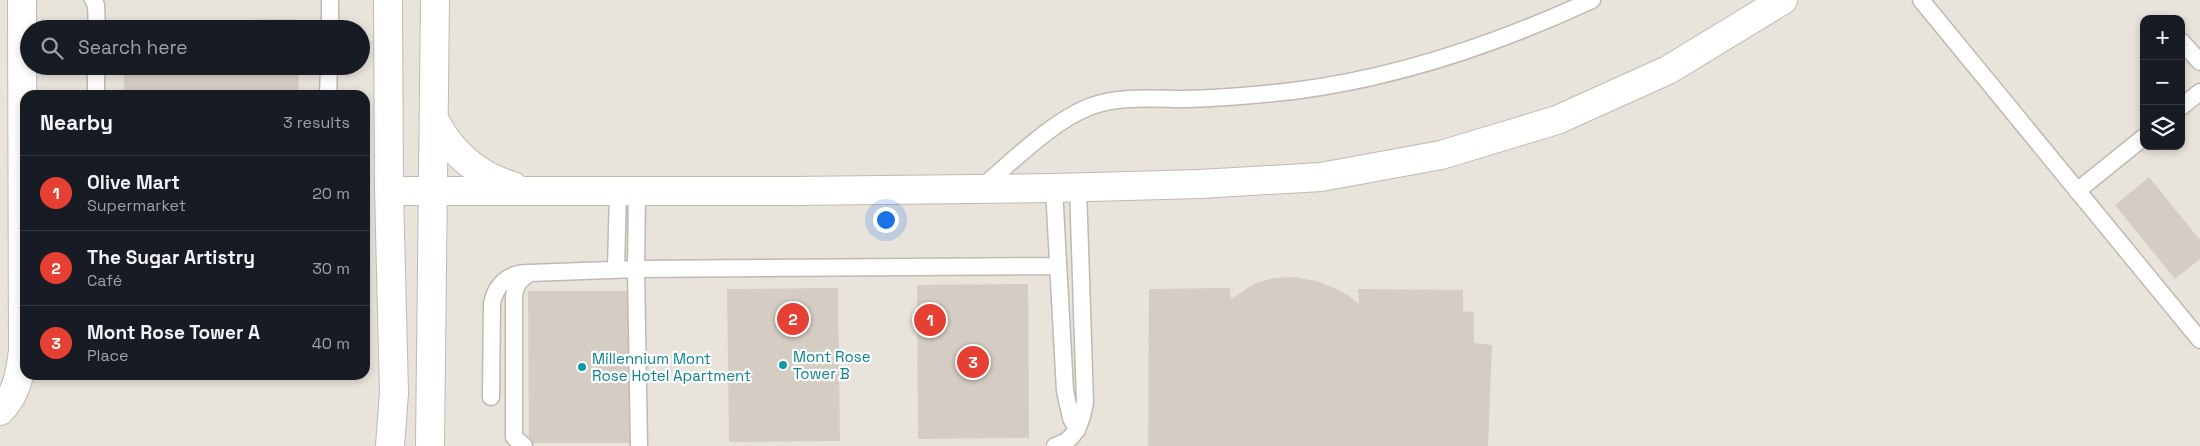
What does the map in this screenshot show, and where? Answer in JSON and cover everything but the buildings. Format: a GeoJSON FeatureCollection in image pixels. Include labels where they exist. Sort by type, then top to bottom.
{"type":"FeatureCollection","features":[{"type":"Feature","properties":{"kind":"street"},"geometry":{"type":"LineString","coordinates":[[22,0],[22,20]]}},
{"type":"Feature","properties":{"kind":"street"},"geometry":{"type":"LineString","coordinates":[[388,0],[389,191],[394,393],[390,446]]}},
{"type":"Feature","properties":{"kind":"street"},"geometry":{"type":"LineString","coordinates":[[430,446],[435,0]]}},
{"type":"Feature","properties":{"kind":"street"},"geometry":{"type":"LineString","coordinates":[[389,191],[1066,187],[1200,184],[1321,177],[1441,155],[1557,120],[1659,74],[1783,0]]}},
{"type":"Feature","properties":{"kind":"street"},"geometry":{"type":"LineString","coordinates":[[23,75],[23,90]]}},
{"type":"Feature","properties":{"kind":"street"},"geometry":{"type":"LineString","coordinates":[[434,121],[446,140],[466,162],[484,175],[526,190]]}},
{"type":"Feature","properties":{"kind":"street"},"geometry":{"type":"LineString","coordinates":[[0,411],[8,403],[20,378]]}},
{"type":"Feature","properties":{"kind":"lane"},"geometry":{"type":"LineString","coordinates":[[93,0],[96,5],[97,20]]}},
{"type":"Feature","properties":{"kind":"lane"},"geometry":{"type":"LineString","coordinates":[[330,0],[330,20]]}},
{"type":"Feature","properties":{"kind":"lane"},"geometry":{"type":"LineString","coordinates":[[980,188],[1059,123],[1075,113],[1092,106],[1113,101],[1206,98],[1292,91],[1350,82],[1415,67],[1480,47],[1542,23],[1592,0]]}},
{"type":"Feature","properties":{"kind":"lane"},"geometry":{"type":"LineString","coordinates":[[1921,0],[2200,340]]}},
{"type":"Feature","properties":{"kind":"lane"},"geometry":{"type":"LineString","coordinates":[[2185,45],[2200,62]]}},
{"type":"Feature","properties":{"kind":"lane"},"geometry":{"type":"LineString","coordinates":[[96,75],[96,90]]}},
{"type":"Feature","properties":{"kind":"lane"},"geometry":{"type":"LineString","coordinates":[[328,90],[329,75]]}},
{"type":"Feature","properties":{"kind":"lane"},"geometry":{"type":"LineString","coordinates":[[2184,105],[2200,92]]}},
{"type":"Feature","properties":{"kind":"lane"},"geometry":{"type":"LineString","coordinates":[[2077,191],[2140,140]]}},
{"type":"Feature","properties":{"kind":"lane"},"geometry":{"type":"LineString","coordinates":[[1066,187],[1058,266],[1064,391],[1068,411],[1077,430]]}},
{"type":"Feature","properties":{"kind":"lane"},"geometry":{"type":"LineString","coordinates":[[1055,446],[1069,440],[1077,430],[1083,416],[1085,402],[1066,187]]}},
{"type":"Feature","properties":{"kind":"lane"},"geometry":{"type":"LineString","coordinates":[[627,191],[636,269],[639,446]]}},
{"type":"Feature","properties":{"kind":"lane"},"geometry":{"type":"LineString","coordinates":[[616,269],[627,191]]}},
{"type":"Feature","properties":{"kind":"lane"},"geometry":{"type":"LineString","coordinates":[[491,397],[492,303],[495,292],[502,282],[511,276],[530,273],[616,269],[1058,266]]}},
{"type":"Feature","properties":{"kind":"lane"},"geometry":{"type":"LineString","coordinates":[[524,446],[514,437],[514,288],[519,280],[530,273]]}},
{"type":"Feature","properties":{"kind":"shaded area"},"geometry":{"type":"Polygon","coordinates":[[[0,0],[2200,0],[2200,446],[0,446],[0,0]]]}},
{"type":"Feature","properties":{"kind":"place","name":"The Sugar Artistry"},"geometry":{"type":"Point","coordinates":[793,319]}},
{"type":"Feature","properties":{"kind":"place","name":"Olive Mart"},"geometry":{"type":"Point","coordinates":[930,320]}},
{"type":"Feature","properties":{"kind":"place","name":"Mont Rose Tower A"},"geometry":{"type":"Point","coordinates":[973,362]}},
{"type":"Feature","properties":{"kind":"place","name":"Mont Rose Tower B"},"geometry":{"type":"Point","coordinates":[783,365]}},
{"type":"Feature","properties":{"kind":"place","name":"Millennium Mont Rose Hotel Apartment"},"geometry":{"type":"Point","coordinates":[582,367]}}]}
